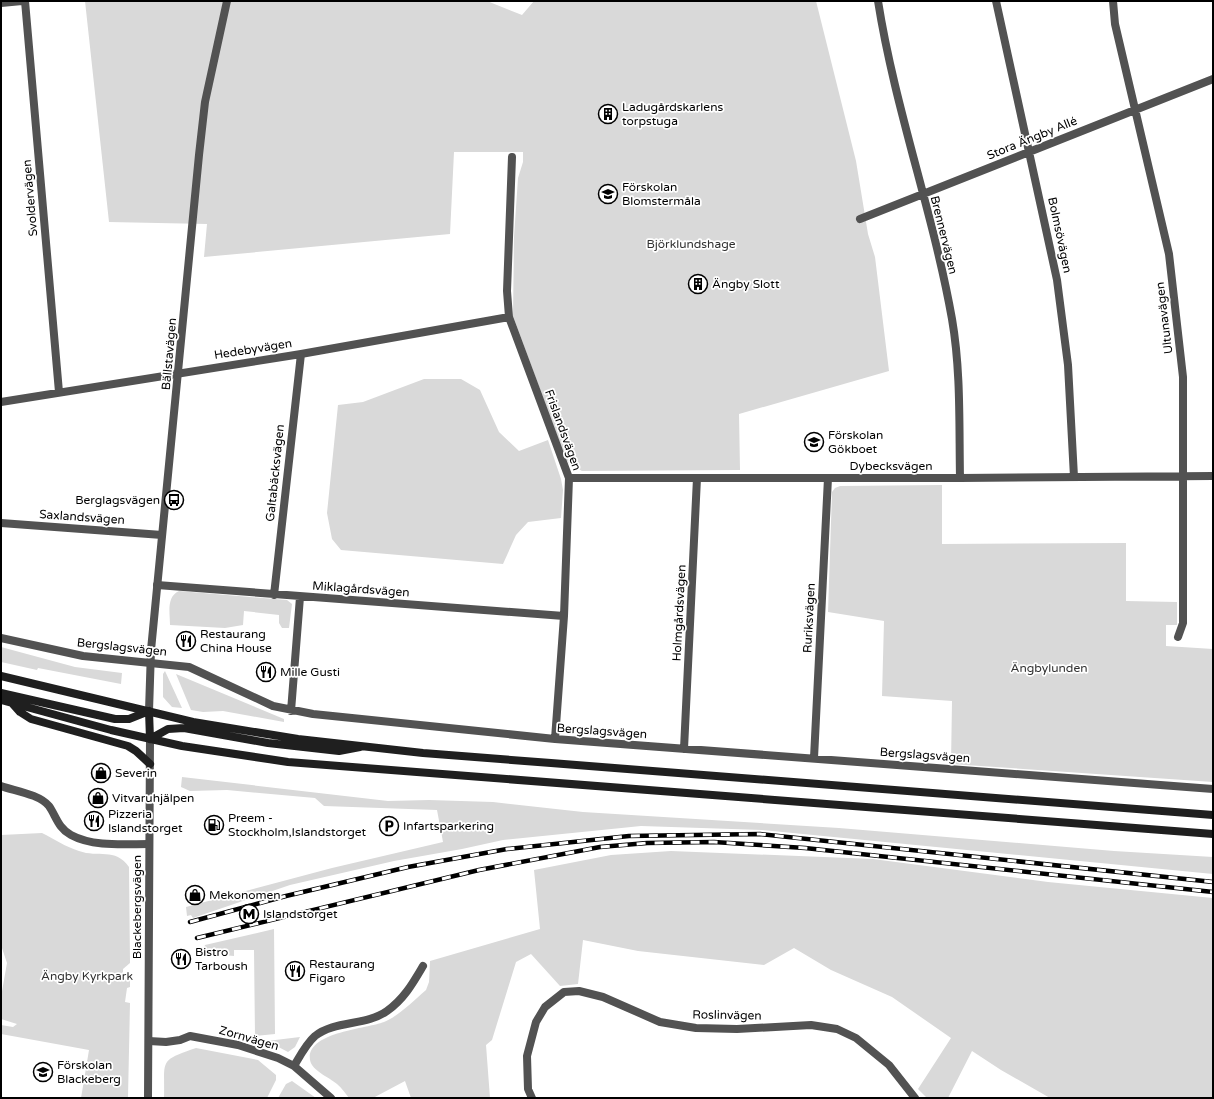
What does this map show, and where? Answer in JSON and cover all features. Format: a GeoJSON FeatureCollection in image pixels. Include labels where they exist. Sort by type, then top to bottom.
{"type":"FeatureCollection","features":[{"type":"Feature","properties":{"kind":"main road"},"geometry":{"type":"LineString","coordinates":[[1,676],[194,722],[298,739],[544,763],[1213,815]]}},
{"type":"Feature","properties":{"kind":"main road"},"geometry":{"type":"LineString","coordinates":[[1,693],[115,719],[129,719],[149,711]]}},
{"type":"Feature","properties":{"kind":"main road"},"geometry":{"type":"LineString","coordinates":[[1,700],[182,746],[288,762],[1213,834]]}},
{"type":"Feature","properties":{"kind":"main road"},"geometry":{"type":"LineString","coordinates":[[11,702],[20,712],[31,719],[128,746],[150,764]]}},
{"type":"Feature","properties":{"kind":"main road"},"geometry":{"type":"LineString","coordinates":[[149,711],[150,739]]}},
{"type":"Feature","properties":{"kind":"main road"},"geometry":{"type":"LineString","coordinates":[[150,739],[168,730],[184,728],[268,743],[339,752],[364,746]]}},
{"type":"Feature","properties":{"kind":"street"},"geometry":{"type":"LineString","coordinates":[[1,3],[24,1]]}},
{"type":"Feature","properties":{"kind":"street","name":"Svoldervägen"},"geometry":{"type":"LineString","coordinates":[[24,1],[58,392]]}},
{"type":"Feature","properties":{"kind":"street","name":"Bällstavägen"},"geometry":{"type":"LineString","coordinates":[[149,711],[150,662],[157,585],[205,102],[227,1]]}},
{"type":"Feature","properties":{"kind":"street","name":"Brennervägen"},"geometry":{"type":"LineString","coordinates":[[878,1],[890,63],[941,267],[952,320],[958,370],[960,478]]}},
{"type":"Feature","properties":{"kind":"street","name":"Bolmsövägen"},"geometry":{"type":"LineString","coordinates":[[996,1],[1057,280],[1068,365],[1074,477]]}},
{"type":"Feature","properties":{"kind":"street","name":"Ultunavägen"},"geometry":{"type":"LineString","coordinates":[[1113,1],[1115,24],[1169,254],[1183,377],[1183,623],[1178,637]]}},
{"type":"Feature","properties":{"kind":"street","name":"Stora Ängby Allé"},"geometry":{"type":"LineString","coordinates":[[860,219],[1213,79]]}},
{"type":"Feature","properties":{"kind":"street","name":"Frislandsvägen"},"geometry":{"type":"LineString","coordinates":[[512,157],[507,291],[509,317],[568,478],[564,616],[555,739]]}},
{"type":"Feature","properties":{"kind":"street","name":"Hedebyvägen"},"geometry":{"type":"LineString","coordinates":[[1,402],[301,354],[509,317]]}},
{"type":"Feature","properties":{"kind":"street","name":"Galtabäcksvägen"},"geometry":{"type":"LineString","coordinates":[[274,595],[301,354]]}},
{"type":"Feature","properties":{"kind":"street","name":"Dybecksvägen"},"geometry":{"type":"LineString","coordinates":[[568,478],[960,478],[1213,476]]}},
{"type":"Feature","properties":{"kind":"street","name":"Holmgårdsvägen"},"geometry":{"type":"LineString","coordinates":[[684,749],[697,478]]}},
{"type":"Feature","properties":{"kind":"street","name":"Ruriksvägen"},"geometry":{"type":"LineString","coordinates":[[814,758],[828,478]]}},
{"type":"Feature","properties":{"kind":"street","name":"Saxlandsvägen"},"geometry":{"type":"LineString","coordinates":[[1,523],[162,535]]}},
{"type":"Feature","properties":{"kind":"street","name":"Miklagårdsvägen"},"geometry":{"type":"LineString","coordinates":[[157,585],[564,616]]}},
{"type":"Feature","properties":{"kind":"street"},"geometry":{"type":"LineString","coordinates":[[291,711],[300,597]]}},
{"type":"Feature","properties":{"kind":"street","name":"Bergslagsvägen"},"geometry":{"type":"LineString","coordinates":[[1,638],[83,656],[189,667],[273,706],[291,711],[555,739],[1213,789]]}},
{"type":"Feature","properties":{"kind":"street","name":"Blackebergsvägen"},"geometry":{"type":"LineString","coordinates":[[148,1098],[150,739]]}},
{"type":"Feature","properties":{"kind":"street"},"geometry":{"type":"LineString","coordinates":[[1,786],[40,798],[48,806],[60,827],[70,834],[87,841],[149,844]]}},
{"type":"Feature","properties":{"kind":"street"},"geometry":{"type":"LineString","coordinates":[[294,1066],[305,1047],[316,1035],[333,1028],[377,1018],[387,1012],[404,997],[423,966]]}},
{"type":"Feature","properties":{"kind":"street","name":"Roslinvägen"},"geometry":{"type":"LineString","coordinates":[[532,1098],[528,1089],[527,1056],[536,1022],[545,1007],[564,992],[579,991],[603,997],[660,1022],[696,1028],[737,1029],[811,1025],[837,1029],[856,1038],[889,1065],[915,1098]]}},
{"type":"Feature","properties":{"kind":"street","name":"Zornvägen"},"geometry":{"type":"LineString","coordinates":[[149,1041],[166,1042],[180,1040],[190,1036],[238,1045],[278,1058],[294,1066],[331,1098]]}},
{"type":"Feature","properties":{"kind":"green space","name":"Björklundshage"},"geometry":{"type":"Polygon","coordinates":[[[85,1],[487,1],[522,15],[534,1],[816,1],[856,161],[868,234],[875,257],[889,371],[739,414],[740,470],[582,471],[569,464],[565,457],[513,316],[514,237],[518,178],[523,162],[523,152],[454,152],[450,234],[204,257],[207,224],[109,222],[85,1]]]}},
{"type":"Feature","properties":{"kind":"green space"},"geometry":{"type":"Polygon","coordinates":[[[424,379],[461,379],[480,390],[499,432],[519,451],[548,440],[561,479],[563,490],[561,518],[528,522],[516,535],[503,564],[341,550],[332,539],[327,513],[338,405],[363,402],[424,379]]]}},
{"type":"Feature","properties":{"kind":"green space","name":"Ängbylunden"},"geometry":{"type":"Polygon","coordinates":[[[942,485],[942,544],[1126,543],[1126,601],[1177,602],[1177,625],[1166,625],[1166,646],[1213,649],[1213,782],[951,764],[952,701],[882,696],[884,621],[828,612],[832,492],[835,488],[840,486],[942,485]]]}},
{"type":"Feature","properties":{"kind":"green space"},"geometry":{"type":"Polygon","coordinates":[[[179,591],[287,600],[292,604],[289,628],[282,628],[279,623],[279,615],[244,611],[243,625],[225,628],[170,625],[170,601],[179,591]]]}},
{"type":"Feature","properties":{"kind":"green space"},"geometry":{"type":"Polygon","coordinates":[[[1,647],[75,667],[122,673],[121,684],[38,668],[37,670],[1,662],[1,647]]]}},
{"type":"Feature","properties":{"kind":"green space"},"geometry":{"type":"Polygon","coordinates":[[[165,671],[182,708],[172,707],[163,697],[163,674],[165,671]]]}},
{"type":"Feature","properties":{"kind":"green space"},"geometry":{"type":"Polygon","coordinates":[[[176,674],[284,719],[284,722],[223,711],[203,712],[191,710],[176,674]]]}},
{"type":"Feature","properties":{"kind":"green space"},"geometry":{"type":"Polygon","coordinates":[[[182,777],[388,801],[429,800],[493,802],[583,812],[839,828],[1114,851],[1213,857],[1213,874],[762,830],[641,826],[503,840],[394,861],[290,885],[193,918],[191,915],[187,916],[186,907],[332,868],[443,842],[437,810],[324,806],[315,798],[227,790],[190,791],[181,787],[182,777]]]}},
{"type":"Feature","properties":{"kind":"green space","name":"Ängby Kyrkpark"},"geometry":{"type":"Polygon","coordinates":[[[42,833],[79,851],[118,857],[129,867],[130,963],[123,969],[123,979],[130,979],[130,987],[127,988],[125,1002],[130,1003],[128,1098],[81,1098],[89,1050],[1,1034],[1,1025],[13,1027],[17,1024],[1,1019],[1,997],[7,963],[1,945],[1,835],[42,833]]]}},
{"type":"Feature","properties":{"kind":"green space"},"geometry":{"type":"Polygon","coordinates":[[[671,851],[873,859],[1048,882],[1213,898],[1213,1098],[1050,1098],[1001,1070],[972,1051],[948,1098],[927,1098],[918,1089],[951,1038],[892,997],[831,970],[794,948],[764,965],[638,951],[583,940],[578,984],[560,986],[531,954],[516,962],[492,1040],[486,1045],[490,1098],[411,1098],[405,1081],[373,1098],[349,1098],[334,1081],[317,1071],[311,1064],[311,1051],[317,1043],[339,1033],[384,1022],[395,1016],[411,1003],[426,990],[429,982],[430,961],[540,929],[534,870],[611,855],[671,851]]]}},
{"type":"Feature","properties":{"kind":"green space"},"geometry":{"type":"Polygon","coordinates":[[[274,929],[275,1034],[255,1036],[254,950],[234,950],[234,956],[202,953],[205,945],[274,929]]]}},
{"type":"Feature","properties":{"kind":"green space"},"geometry":{"type":"Polygon","coordinates":[[[300,1037],[295,1047],[288,1052],[267,1041],[300,1037]]]}},
{"type":"Feature","properties":{"kind":"green space"},"geometry":{"type":"Polygon","coordinates":[[[196,1048],[258,1060],[276,1075],[276,1080],[267,1098],[164,1098],[164,1076],[166,1064],[175,1056],[196,1048]]]}},
{"type":"Feature","properties":{"kind":"green space"},"geometry":{"type":"Polygon","coordinates":[[[292,1081],[316,1098],[278,1098],[286,1084],[292,1081]]]}},
{"type":"Feature","properties":{"kind":"railway"},"geometry":{"type":"LineString","coordinates":[[190,922],[286,896],[408,867],[507,849],[629,836],[760,834],[1213,882]]}},
{"type":"Feature","properties":{"kind":"railway"},"geometry":{"type":"LineString","coordinates":[[197,938],[479,870],[600,847],[647,843],[714,842],[805,848],[1213,892]]}},
{"type":"Feature","properties":{"kind":"place","name":"Ladugårdskarlens torpstuga"},"geometry":{"type":"Point","coordinates":[608,114]}},
{"type":"Feature","properties":{"kind":"place","name":"Förskolan Blomstermåla"},"geometry":{"type":"Point","coordinates":[608,194]}},
{"type":"Feature","properties":{"kind":"place","name":"Ängby Slott"},"geometry":{"type":"Point","coordinates":[698,284]}},
{"type":"Feature","properties":{"kind":"place","name":"Förskolan Gökboet"},"geometry":{"type":"Point","coordinates":[814,442]}},
{"type":"Feature","properties":{"kind":"place","name":"Berglagsvägen"},"geometry":{"type":"Point","coordinates":[174,500]}},
{"type":"Feature","properties":{"kind":"place","name":"Restaurang China House"},"geometry":{"type":"Point","coordinates":[186,641]}},
{"type":"Feature","properties":{"kind":"place","name":"Mille Gusti"},"geometry":{"type":"Point","coordinates":[266,672]}},
{"type":"Feature","properties":{"kind":"place","name":"Severin"},"geometry":{"type":"Point","coordinates":[101,773]}},
{"type":"Feature","properties":{"kind":"place","name":"Vitvaruhjälpen"},"geometry":{"type":"Point","coordinates":[98,798]}},
{"type":"Feature","properties":{"kind":"place","name":"Pizzeria Islandstorget"},"geometry":{"type":"Point","coordinates":[94,821]}},
{"type":"Feature","properties":{"kind":"place","name":"Preem - Stockholm,Islandstorget"},"geometry":{"type":"Point","coordinates":[214,825]}},
{"type":"Feature","properties":{"kind":"place","name":"Infartsparkering"},"geometry":{"type":"Point","coordinates":[389,826]}},
{"type":"Feature","properties":{"kind":"place","name":"Mekonomen"},"geometry":{"type":"Point","coordinates":[195,895]}},
{"type":"Feature","properties":{"kind":"place","name":"Islandstorget"},"geometry":{"type":"Point","coordinates":[249,914]}},
{"type":"Feature","properties":{"kind":"place","name":"Bistro Tarboush"},"geometry":{"type":"Point","coordinates":[181,959]}},
{"type":"Feature","properties":{"kind":"place","name":"Restaurang Figaro"},"geometry":{"type":"Point","coordinates":[295,971]}},
{"type":"Feature","properties":{"kind":"place","name":"Förskolan Blackeberg"},"geometry":{"type":"Point","coordinates":[43,1072]}}]}
